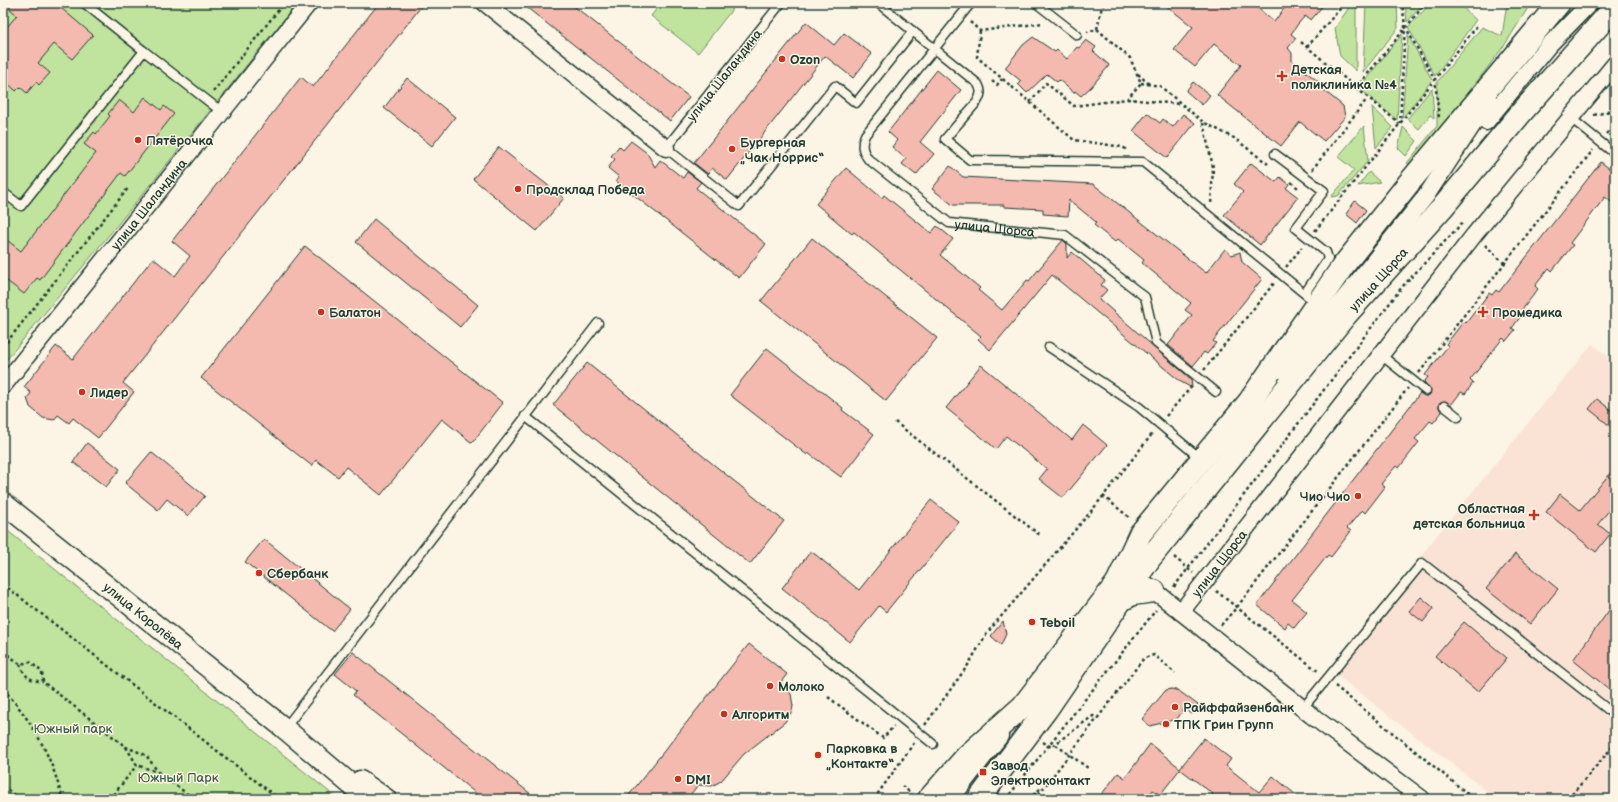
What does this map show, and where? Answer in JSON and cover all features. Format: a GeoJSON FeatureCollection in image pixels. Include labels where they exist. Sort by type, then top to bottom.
{"type":"FeatureCollection","features":[{"type":"Feature","properties":{"kind":"main road","name":"улица Щорса"},"geometry":{"type":"LineString","coordinates":[[1127,581],[1134,545],[1143,530],[1249,402],[1310,298],[1408,184],[1559,3]]}},
{"type":"Feature","properties":{"kind":"main road","name":"улица Щорса"},"geometry":{"type":"LineString","coordinates":[[1023,706],[1127,581],[1155,551],[1344,317],[1442,208],[1521,113],[1615,7]]}},
{"type":"Feature","properties":{"kind":"main road"},"geometry":{"type":"LineString","coordinates":[[1586,41],[1615,23]]}},
{"type":"Feature","properties":{"kind":"main road"},"geometry":{"type":"LineString","coordinates":[[1127,581],[1133,594],[1160,595]]}},
{"type":"Feature","properties":{"kind":"main road"},"geometry":{"type":"LineString","coordinates":[[978,799],[1046,710],[1127,581]]}},
{"type":"Feature","properties":{"kind":"main road"},"geometry":{"type":"LineString","coordinates":[[929,799],[967,756],[1023,706]]}},
{"type":"Feature","properties":{"kind":"street","name":"улица Шаландина"},"geometry":{"type":"LineString","coordinates":[[3,386],[309,3]]}},
{"type":"Feature","properties":{"kind":"street"},"geometry":{"type":"LineString","coordinates":[[1344,317],[1426,196],[1549,44],[1590,3]]}},
{"type":"Feature","properties":{"kind":"street"},"geometry":{"type":"LineString","coordinates":[[490,5],[666,148]]}},
{"type":"Feature","properties":{"kind":"street","name":"улица Щорса"},"geometry":{"type":"LineString","coordinates":[[1249,402],[1318,331],[1426,196],[1533,34]]}},
{"type":"Feature","properties":{"kind":"street","name":"улица Щорса"},"geometry":{"type":"LineString","coordinates":[[1181,612],[1203,581],[1474,235],[1572,119],[1615,64]]}},
{"type":"Feature","properties":{"kind":"street","name":"улица Королёва"},"geometry":{"type":"LineString","coordinates":[[3,503],[284,728],[368,799]]}},
{"type":"Feature","properties":{"kind":"street"},"geometry":{"type":"LineString","coordinates":[[1160,595],[1413,794]]}},
{"type":"Feature","properties":{"kind":"street","name":"улица Щорса"},"geometry":{"type":"LineString","coordinates":[[951,799],[1023,706]]}},
{"type":"Feature","properties":{"kind":"street","name":"улица Королёва"},"geometry":{"type":"LineString","coordinates":[[284,728],[386,799]]}},
{"type":"Feature","properties":{"kind":"lane"},"geometry":{"type":"LineString","coordinates":[[84,3],[222,112]]}},
{"type":"Feature","properties":{"kind":"lane","name":"улица Шаландина"},"geometry":{"type":"LineString","coordinates":[[666,148],[781,3]]}},
{"type":"Feature","properties":{"kind":"lane"},"geometry":{"type":"LineString","coordinates":[[878,3],[978,84],[981,89],[981,95],[977,102],[945,139],[970,160],[1143,162],[1310,298],[1328,259],[1326,252],[1296,228],[1324,191],[1275,154]]}},
{"type":"Feature","properties":{"kind":"lane","name":"улица Щорса"},"geometry":{"type":"LineString","coordinates":[[971,3],[865,135],[862,143],[863,151],[868,159],[949,223],[1065,235],[1145,297],[1156,343],[1216,392]]}},
{"type":"Feature","properties":{"kind":"lane"},"geometry":{"type":"LineString","coordinates":[[1036,3],[1077,35]]}},
{"type":"Feature","properties":{"kind":"lane"},"geometry":{"type":"LineString","coordinates":[[666,148],[739,206],[835,86],[856,103],[913,31]]}},
{"type":"Feature","properties":{"kind":"lane"},"geometry":{"type":"LineString","coordinates":[[3,192],[21,206],[144,51]]}},
{"type":"Feature","properties":{"kind":"lane"},"geometry":{"type":"LineString","coordinates":[[1572,119],[1615,154]]}},
{"type":"Feature","properties":{"kind":"lane"},"geometry":{"type":"LineString","coordinates":[[284,728],[598,323]]}},
{"type":"Feature","properties":{"kind":"lane"},"geometry":{"type":"LineString","coordinates":[[1048,347],[1139,407],[1202,459]]}},
{"type":"Feature","properties":{"kind":"lane"},"geometry":{"type":"LineString","coordinates":[[1381,355],[1426,391]]}},
{"type":"Feature","properties":{"kind":"lane"},"geometry":{"type":"LineString","coordinates":[[1444,406],[1458,417]]}},
{"type":"Feature","properties":{"kind":"lane"},"geometry":{"type":"LineString","coordinates":[[525,416],[933,744]]}},
{"type":"Feature","properties":{"kind":"lane"},"geometry":{"type":"LineString","coordinates":[[1307,712],[1326,679],[1422,563],[1615,715]]}},
{"type":"Feature","properties":{"kind":"path"},"geometry":{"type":"LineString","coordinates":[[206,100],[284,3]]}},
{"type":"Feature","properties":{"kind":"path"},"geometry":{"type":"LineString","coordinates":[[1097,29],[1104,3]]}},
{"type":"Feature","properties":{"kind":"path"},"geometry":{"type":"LineString","coordinates":[[1307,47],[1345,3]]}},
{"type":"Feature","properties":{"kind":"path"},"geometry":{"type":"LineString","coordinates":[[1400,124],[1405,26],[1402,3]]}},
{"type":"Feature","properties":{"kind":"path"},"geometry":{"type":"LineString","coordinates":[[1356,88],[1405,26],[1426,3]]}},
{"type":"Feature","properties":{"kind":"path"},"geometry":{"type":"LineString","coordinates":[[969,22],[980,31],[1058,21]]}},
{"type":"Feature","properties":{"kind":"path"},"geometry":{"type":"LineString","coordinates":[[1405,26],[1435,80],[1440,120]]}},
{"type":"Feature","properties":{"kind":"path"},"geometry":{"type":"LineString","coordinates":[[874,799],[906,756],[920,733],[968,665],[986,633],[1104,496],[1159,424],[1198,378],[1478,26]]}},
{"type":"Feature","properties":{"kind":"path"},"geometry":{"type":"LineString","coordinates":[[1077,35],[1097,29]]}},
{"type":"Feature","properties":{"kind":"path"},"geometry":{"type":"LineString","coordinates":[[1097,29],[1130,58],[1141,82]]}},
{"type":"Feature","properties":{"kind":"path"},"geometry":{"type":"LineString","coordinates":[[980,31],[977,57],[1074,140],[1123,147],[1143,162]]}},
{"type":"Feature","properties":{"kind":"path"},"geometry":{"type":"LineString","coordinates":[[1301,42],[1367,99],[1400,124]]}},
{"type":"Feature","properties":{"kind":"path"},"geometry":{"type":"LineString","coordinates":[[1137,72],[1150,84]]}},
{"type":"Feature","properties":{"kind":"path"},"geometry":{"type":"LineString","coordinates":[[992,81],[997,85],[1002,79]]}},
{"type":"Feature","properties":{"kind":"path"},"geometry":{"type":"LineString","coordinates":[[1141,82],[1160,86],[1202,122],[1234,138],[1269,165]]}},
{"type":"Feature","properties":{"kind":"path"},"geometry":{"type":"LineString","coordinates":[[1127,98],[1141,82]]}},
{"type":"Feature","properties":{"kind":"path"},"geometry":{"type":"LineString","coordinates":[[1030,102],[1046,83],[1074,106],[1127,98],[1180,104]]}},
{"type":"Feature","properties":{"kind":"path"},"geometry":{"type":"LineString","coordinates":[[1287,179],[1298,188],[1367,99]]}},
{"type":"Feature","properties":{"kind":"path"},"geometry":{"type":"LineString","coordinates":[[1606,112],[1615,104]]}},
{"type":"Feature","properties":{"kind":"path"},"geometry":{"type":"LineString","coordinates":[[1202,122],[1213,167],[1210,217]]}},
{"type":"Feature","properties":{"kind":"path"},"geometry":{"type":"LineString","coordinates":[[3,347],[129,187]]}},
{"type":"Feature","properties":{"kind":"path"},"geometry":{"type":"LineString","coordinates":[[1006,799],[1160,595],[1188,568],[1402,287],[1466,218]]}},
{"type":"Feature","properties":{"kind":"path"},"geometry":{"type":"LineString","coordinates":[[1474,235],[1504,263]]}},
{"type":"Feature","properties":{"kind":"path"},"geometry":{"type":"LineString","coordinates":[[895,422],[1041,536]]}},
{"type":"Feature","properties":{"kind":"path"},"geometry":{"type":"LineString","coordinates":[[1104,496],[1143,530]]}},
{"type":"Feature","properties":{"kind":"path"},"geometry":{"type":"LineString","coordinates":[[1155,551],[1188,568],[1290,648],[1474,799]]}},
{"type":"Feature","properties":{"kind":"path"},"geometry":{"type":"LineString","coordinates":[[3,584],[278,799]]}},
{"type":"Feature","properties":{"kind":"path"},"geometry":{"type":"LineString","coordinates":[[3,651],[20,664],[23,672],[32,681],[43,682],[126,747],[146,755],[158,772],[194,799]]}},
{"type":"Feature","properties":{"kind":"path"},"geometry":{"type":"LineString","coordinates":[[1034,799],[1144,658],[1154,655],[1175,673]]}},
{"type":"Feature","properties":{"kind":"path"},"geometry":{"type":"LineString","coordinates":[[20,664],[30,662],[42,672],[43,682]]}},
{"type":"Feature","properties":{"kind":"path"},"geometry":{"type":"LineString","coordinates":[[3,689],[16,702],[42,742],[57,778],[62,799]]}},
{"type":"Feature","properties":{"kind":"path"},"geometry":{"type":"LineString","coordinates":[[828,697],[883,738],[902,719]]}},
{"type":"Feature","properties":{"kind":"path"},"geometry":{"type":"LineString","coordinates":[[1051,747],[1056,745],[1093,716],[1098,718]]}},
{"type":"Feature","properties":{"kind":"path"},"geometry":{"type":"LineString","coordinates":[[1568,799],[1615,744]]}},
{"type":"Feature","properties":{"kind":"path"},"geometry":{"type":"LineString","coordinates":[[1056,745],[1088,768]]}},
{"type":"Feature","properties":{"kind":"path"},"geometry":{"type":"LineString","coordinates":[[126,747],[137,765],[158,772]]}},
{"type":"Feature","properties":{"kind":"path"},"geometry":{"type":"LineString","coordinates":[[110,799],[137,765]]}},
{"type":"Feature","properties":{"kind":"path"},"geometry":{"type":"LineString","coordinates":[[1029,799],[1048,782]]}},
{"type":"Feature","properties":{"kind":"path"},"geometry":{"type":"LineString","coordinates":[[3,786],[19,799]]}},
{"type":"Feature","properties":{"kind":"shaded area","name":"Областная детская больница"},"geometry":{"type":"Polygon","coordinates":[[[1592,344],[1615,361],[1615,799],[1497,799],[1329,669],[1592,344]]]}},
{"type":"Feature","properties":{"kind":"green space"},"geometry":{"type":"Polygon","coordinates":[[[3,3],[297,3],[3,364],[3,3]]]}},
{"type":"Feature","properties":{"kind":"green space"},"geometry":{"type":"Polygon","coordinates":[[[661,3],[737,3],[698,53],[651,16],[661,3]]]}},
{"type":"Feature","properties":{"kind":"green space"},"geometry":{"type":"Polygon","coordinates":[[[1352,3],[1356,3],[1356,71],[1340,56],[1335,28],[1352,3]]]}},
{"type":"Feature","properties":{"kind":"green space"},"geometry":{"type":"Polygon","coordinates":[[[1366,3],[1397,3],[1398,28],[1363,72],[1366,3]]]}},
{"type":"Feature","properties":{"kind":"green space"},"geometry":{"type":"Polygon","coordinates":[[[1405,3],[1424,3],[1407,22],[1405,3]]]}},
{"type":"Feature","properties":{"kind":"green space"},"geometry":{"type":"Polygon","coordinates":[[[1431,3],[1458,3],[1476,20],[1435,76],[1408,27],[1431,3]]]}},
{"type":"Feature","properties":{"kind":"green space"},"geometry":{"type":"Polygon","coordinates":[[[1507,3],[1531,3],[1506,43],[1413,167],[1407,163],[1437,126],[1437,82],[1482,27],[1502,36],[1507,3]]]}},
{"type":"Feature","properties":{"kind":"green space"},"geometry":{"type":"Polygon","coordinates":[[[1402,34],[1397,120],[1359,88],[1402,34]]]}},
{"type":"Feature","properties":{"kind":"green space"},"geometry":{"type":"Polygon","coordinates":[[[1408,35],[1432,80],[1402,119],[1408,35]]]}},
{"type":"Feature","properties":{"kind":"green space"},"geometry":{"type":"Polygon","coordinates":[[[1432,88],[1434,118],[1430,115],[1419,129],[1407,119],[1432,88]]]}},
{"type":"Feature","properties":{"kind":"green space"},"geometry":{"type":"Polygon","coordinates":[[[1372,107],[1393,127],[1376,148],[1372,107]]]}},
{"type":"Feature","properties":{"kind":"green space"},"geometry":{"type":"Polygon","coordinates":[[[1364,126],[1368,161],[1338,196],[1331,197],[1354,170],[1338,157],[1364,126]]]}},
{"type":"Feature","properties":{"kind":"green space"},"geometry":{"type":"Polygon","coordinates":[[[1403,127],[1417,141],[1406,156],[1398,148],[1403,127]]]}},
{"type":"Feature","properties":{"kind":"green space"},"geometry":{"type":"Polygon","coordinates":[[[1369,172],[1380,182],[1358,186],[1369,172]]]}},
{"type":"Feature","properties":{"kind":"green space","name":"Южный парк"},"geometry":{"type":"Polygon","coordinates":[[[3,527],[338,799],[3,799],[3,527]]]}},
{"type":"Feature","properties":{"kind":"building"},"geometry":{"type":"Polygon","coordinates":[[[3,3],[55,3],[93,35],[72,59],[54,44],[38,63],[50,73],[39,85],[36,82],[27,93],[20,87],[16,91],[3,79],[3,32],[17,15],[3,3]]]}},
{"type":"Feature","properties":{"kind":"building"},"geometry":{"type":"Polygon","coordinates":[[[379,3],[424,3],[123,383],[134,392],[98,438],[73,418],[69,423],[58,415],[54,420],[43,418],[30,407],[27,398],[31,393],[24,387],[56,346],[73,359],[153,258],[175,276],[190,256],[172,241],[301,77],[313,87],[379,3]]]}},
{"type":"Feature","properties":{"kind":"building"},"geometry":{"type":"Polygon","coordinates":[[[521,3],[570,3],[689,97],[670,121],[521,3]]]}},
{"type":"Feature","properties":{"kind":"building","name":"Детская поликлиника №4"},"geometry":{"type":"Polygon","coordinates":[[[1163,3],[1258,3],[1259,9],[1274,22],[1288,3],[1325,3],[1311,20],[1305,16],[1298,24],[1291,34],[1296,38],[1288,48],[1292,53],[1292,61],[1323,85],[1321,88],[1343,106],[1345,117],[1324,141],[1300,122],[1281,146],[1217,95],[1241,65],[1214,44],[1195,67],[1174,50],[1193,27],[1163,3]]]}},
{"type":"Feature","properties":{"kind":"building"},"geometry":{"type":"Polygon","coordinates":[[[806,22],[834,45],[844,33],[872,54],[853,78],[825,56],[727,180],[712,168],[708,174],[694,163],[806,22]]]}},
{"type":"Feature","properties":{"kind":"building"},"geometry":{"type":"Polygon","coordinates":[[[1033,37],[1055,52],[1057,50],[1067,59],[1077,47],[1079,48],[1086,40],[1096,47],[1093,51],[1109,65],[1091,87],[1081,96],[1075,91],[1074,93],[1059,80],[1057,82],[1047,74],[1027,93],[1018,84],[1021,81],[1005,68],[1023,45],[1033,37]]]}},
{"type":"Feature","properties":{"kind":"building"},"geometry":{"type":"Polygon","coordinates":[[[937,70],[961,90],[920,142],[934,154],[916,175],[902,164],[906,159],[892,147],[897,140],[888,132],[937,70]]]}},
{"type":"Feature","properties":{"kind":"building"},"geometry":{"type":"Polygon","coordinates":[[[407,78],[455,117],[432,146],[384,108],[407,78]]]}},
{"type":"Feature","properties":{"kind":"building"},"geometry":{"type":"Polygon","coordinates":[[[1193,82],[1210,95],[1202,105],[1186,91],[1193,82]]]}},
{"type":"Feature","properties":{"kind":"building"},"geometry":{"type":"Polygon","coordinates":[[[145,97],[161,110],[164,106],[174,114],[125,176],[121,173],[40,280],[37,278],[24,294],[3,278],[3,237],[21,251],[96,153],[84,144],[94,132],[96,134],[110,116],[108,114],[119,100],[134,112],[145,97]]]}},
{"type":"Feature","properties":{"kind":"building"},"geometry":{"type":"Polygon","coordinates":[[[1147,113],[1160,123],[1163,119],[1173,127],[1183,114],[1195,123],[1167,158],[1133,131],[1147,113]]]}},
{"type":"Feature","properties":{"kind":"building"},"geometry":{"type":"Polygon","coordinates":[[[631,141],[647,153],[655,167],[660,160],[683,178],[687,172],[701,182],[696,188],[766,244],[739,278],[616,181],[619,177],[608,168],[615,159],[611,156],[619,146],[623,150],[631,141]]]}},
{"type":"Feature","properties":{"kind":"building","name":"Продсклад Победа"},"geometry":{"type":"Polygon","coordinates":[[[499,147],[564,198],[537,231],[473,179],[499,147]]]}},
{"type":"Feature","properties":{"kind":"building"},"geometry":{"type":"Polygon","coordinates":[[[1601,162],[1615,173],[1615,205],[1605,197],[1570,243],[1573,245],[1552,271],[1549,268],[1535,286],[1538,289],[1522,310],[1524,312],[1512,328],[1515,330],[1506,341],[1503,338],[1470,380],[1473,383],[1465,394],[1461,392],[1451,405],[1445,401],[1439,403],[1439,408],[1442,412],[1433,423],[1430,421],[1415,439],[1419,442],[1399,468],[1396,466],[1381,484],[1385,487],[1365,513],[1362,510],[1347,528],[1351,531],[1331,557],[1328,555],[1292,600],[1307,612],[1294,628],[1288,623],[1285,628],[1257,605],[1420,393],[1426,396],[1430,394],[1431,389],[1424,382],[1428,377],[1425,375],[1448,346],[1446,344],[1464,321],[1466,323],[1489,293],[1492,295],[1496,290],[1499,292],[1601,162]]]}},
{"type":"Feature","properties":{"kind":"building"},"geometry":{"type":"Polygon","coordinates":[[[1251,163],[1276,182],[1280,177],[1289,184],[1286,188],[1298,197],[1260,245],[1224,215],[1243,192],[1234,184],[1251,163]]]}},
{"type":"Feature","properties":{"kind":"building"},"geometry":{"type":"Polygon","coordinates":[[[950,166],[963,177],[1093,184],[1206,273],[1225,249],[1232,255],[1240,252],[1242,262],[1262,279],[1213,341],[1216,343],[1207,354],[1204,352],[1193,366],[1168,345],[1192,315],[1185,310],[1191,303],[1142,263],[1144,260],[1118,239],[1115,242],[1094,225],[1096,222],[1069,200],[1068,216],[1043,214],[1043,209],[1004,207],[1004,205],[953,205],[932,189],[950,166]]]}},
{"type":"Feature","properties":{"kind":"building"},"geometry":{"type":"Polygon","coordinates":[[[846,168],[882,198],[884,195],[931,233],[937,226],[953,239],[940,255],[980,288],[978,290],[1002,310],[1027,280],[1029,281],[1063,240],[1067,244],[1067,258],[1072,252],[1105,280],[1101,285],[1107,290],[1099,299],[1191,379],[1192,388],[1181,382],[1052,275],[990,350],[978,339],[981,336],[854,232],[852,234],[816,204],[846,168]]]}},
{"type":"Feature","properties":{"kind":"building"},"geometry":{"type":"Polygon","coordinates":[[[1355,201],[1366,210],[1357,223],[1346,214],[1355,201]]]}},
{"type":"Feature","properties":{"kind":"building"},"geometry":{"type":"Polygon","coordinates":[[[374,219],[478,305],[460,327],[356,242],[374,219]]]}},
{"type":"Feature","properties":{"kind":"building"},"geometry":{"type":"Polygon","coordinates":[[[812,238],[937,338],[886,401],[761,301],[812,238]]]}},
{"type":"Feature","properties":{"kind":"building","name":"Балатон"},"geometry":{"type":"Polygon","coordinates":[[[305,246],[503,403],[472,443],[442,419],[381,495],[346,467],[338,477],[316,460],[312,466],[201,378],[305,246]]]}},
{"type":"Feature","properties":{"kind":"building"},"geometry":{"type":"Polygon","coordinates":[[[767,348],[843,408],[842,410],[874,434],[841,477],[808,453],[807,455],[730,395],[767,348]]]}},
{"type":"Feature","properties":{"kind":"building"},"geometry":{"type":"Polygon","coordinates":[[[587,363],[784,521],[750,564],[553,405],[587,363]]]}},
{"type":"Feature","properties":{"kind":"building"},"geometry":{"type":"Polygon","coordinates":[[[981,365],[1072,440],[1083,425],[1107,445],[1063,498],[1039,479],[1047,469],[1006,436],[996,449],[946,408],[981,365]]]}},
{"type":"Feature","properties":{"kind":"building"},"geometry":{"type":"Polygon","coordinates":[[[1597,399],[1615,413],[1615,430],[1589,409],[1597,399]]]}},
{"type":"Feature","properties":{"kind":"building"},"geometry":{"type":"Polygon","coordinates":[[[87,443],[120,469],[106,487],[73,462],[87,443]]]}},
{"type":"Feature","properties":{"kind":"building"},"geometry":{"type":"Polygon","coordinates":[[[151,452],[205,496],[188,516],[167,499],[158,510],[125,483],[151,452]]]}},
{"type":"Feature","properties":{"kind":"building"},"geometry":{"type":"Polygon","coordinates":[[[1615,467],[1615,503],[1598,524],[1610,534],[1596,552],[1546,512],[1560,494],[1580,510],[1615,467]]]}},
{"type":"Feature","properties":{"kind":"building"},"geometry":{"type":"Polygon","coordinates":[[[931,500],[959,522],[886,612],[879,606],[850,642],[782,588],[811,551],[859,590],[931,500]]]}},
{"type":"Feature","properties":{"kind":"building"},"geometry":{"type":"Polygon","coordinates":[[[264,539],[350,609],[332,631],[245,562],[264,539]]]}},
{"type":"Feature","properties":{"kind":"building"},"geometry":{"type":"Polygon","coordinates":[[[1515,554],[1558,589],[1530,624],[1486,589],[1515,554]]]}},
{"type":"Feature","properties":{"kind":"building"},"geometry":{"type":"Polygon","coordinates":[[[1421,597],[1434,608],[1423,622],[1409,611],[1421,597]]]}},
{"type":"Feature","properties":{"kind":"building"},"geometry":{"type":"Polygon","coordinates":[[[1615,602],[1615,694],[1573,660],[1615,602]]]}},
{"type":"Feature","properties":{"kind":"building"},"geometry":{"type":"Polygon","coordinates":[[[1003,621],[1006,634],[1001,645],[991,636],[1003,621]]]}},
{"type":"Feature","properties":{"kind":"building"},"geometry":{"type":"Polygon","coordinates":[[[1464,622],[1507,658],[1478,692],[1435,656],[1464,622]]]}},
{"type":"Feature","properties":{"kind":"building"},"geometry":{"type":"Polygon","coordinates":[[[749,644],[787,674],[781,682],[791,694],[793,706],[792,711],[785,722],[744,754],[721,781],[712,786],[698,785],[687,799],[626,799],[749,644]]]}},
{"type":"Feature","properties":{"kind":"building"},"geometry":{"type":"Polygon","coordinates":[[[353,652],[537,799],[483,799],[353,695],[356,691],[335,674],[353,652]]]}},
{"type":"Feature","properties":{"kind":"building","name":"Райффайзенбанк"},"geometry":{"type":"Polygon","coordinates":[[[1172,689],[1179,691],[1198,705],[1192,714],[1184,709],[1177,719],[1150,726],[1142,719],[1166,690],[1172,689]]]}},
{"type":"Feature","properties":{"kind":"building"},"geometry":{"type":"Polygon","coordinates":[[[1204,738],[1231,759],[1226,766],[1259,792],[1273,776],[1301,799],[1209,799],[1213,794],[1180,769],[1160,795],[1153,790],[1146,799],[1098,799],[1118,773],[1125,778],[1150,744],[1180,768],[1204,738]]]}},
{"type":"Feature","properties":{"kind":"place","name":"Ozon"},"geometry":{"type":"Point","coordinates":[782,59]}},
{"type":"Feature","properties":{"kind":"place","name":"Детская поликлиника №4"},"geometry":{"type":"Point","coordinates":[1282,76]}},
{"type":"Feature","properties":{"kind":"place","name":"Пятёрочка"},"geometry":{"type":"Point","coordinates":[138,140]}},
{"type":"Feature","properties":{"kind":"place","name":"Бургерная „Чак Норрис“"},"geometry":{"type":"Point","coordinates":[732,149]}},
{"type":"Feature","properties":{"kind":"place","name":"Продсклад Победа"},"geometry":{"type":"Point","coordinates":[518,189]}},
{"type":"Feature","properties":{"kind":"place","name":"Балатон"},"geometry":{"type":"Point","coordinates":[321,312]}},
{"type":"Feature","properties":{"kind":"place","name":"Промедика"},"geometry":{"type":"Point","coordinates":[1483,312]}},
{"type":"Feature","properties":{"kind":"place","name":"Лидер"},"geometry":{"type":"Point","coordinates":[82,392]}},
{"type":"Feature","properties":{"kind":"place","name":"Чио Чио"},"geometry":{"type":"Point","coordinates":[1358,496]}},
{"type":"Feature","properties":{"kind":"place","name":"Областная детская больница"},"geometry":{"type":"Point","coordinates":[1534,515]}},
{"type":"Feature","properties":{"kind":"place","name":"Сбербанк"},"geometry":{"type":"Point","coordinates":[259,573]}},
{"type":"Feature","properties":{"kind":"place","name":"Teboil"},"geometry":{"type":"Point","coordinates":[1032,622]}},
{"type":"Feature","properties":{"kind":"place","name":"Молоко"},"geometry":{"type":"Point","coordinates":[770,686]}},
{"type":"Feature","properties":{"kind":"place","name":"Райффайзенбанк"},"geometry":{"type":"Point","coordinates":[1175,707]}},
{"type":"Feature","properties":{"kind":"place","name":"Алгоритм"},"geometry":{"type":"Point","coordinates":[724,714]}},
{"type":"Feature","properties":{"kind":"place","name":"ТПК Грин Групп"},"geometry":{"type":"Point","coordinates":[1166,724]}},
{"type":"Feature","properties":{"kind":"place","name":"Парковка в „Контакте“"},"geometry":{"type":"Point","coordinates":[818,755]}},
{"type":"Feature","properties":{"kind":"place","name":"Завод Электроконтакт"},"geometry":{"type":"Point","coordinates":[983,772]}},
{"type":"Feature","properties":{"kind":"place","name":"DMI"},"geometry":{"type":"Point","coordinates":[678,779]}},
{"type":"Feature","properties":{"kind":"park label","name":"Южный Парк"},"geometry":{"type":"Point","coordinates":[178,777]}}]}
